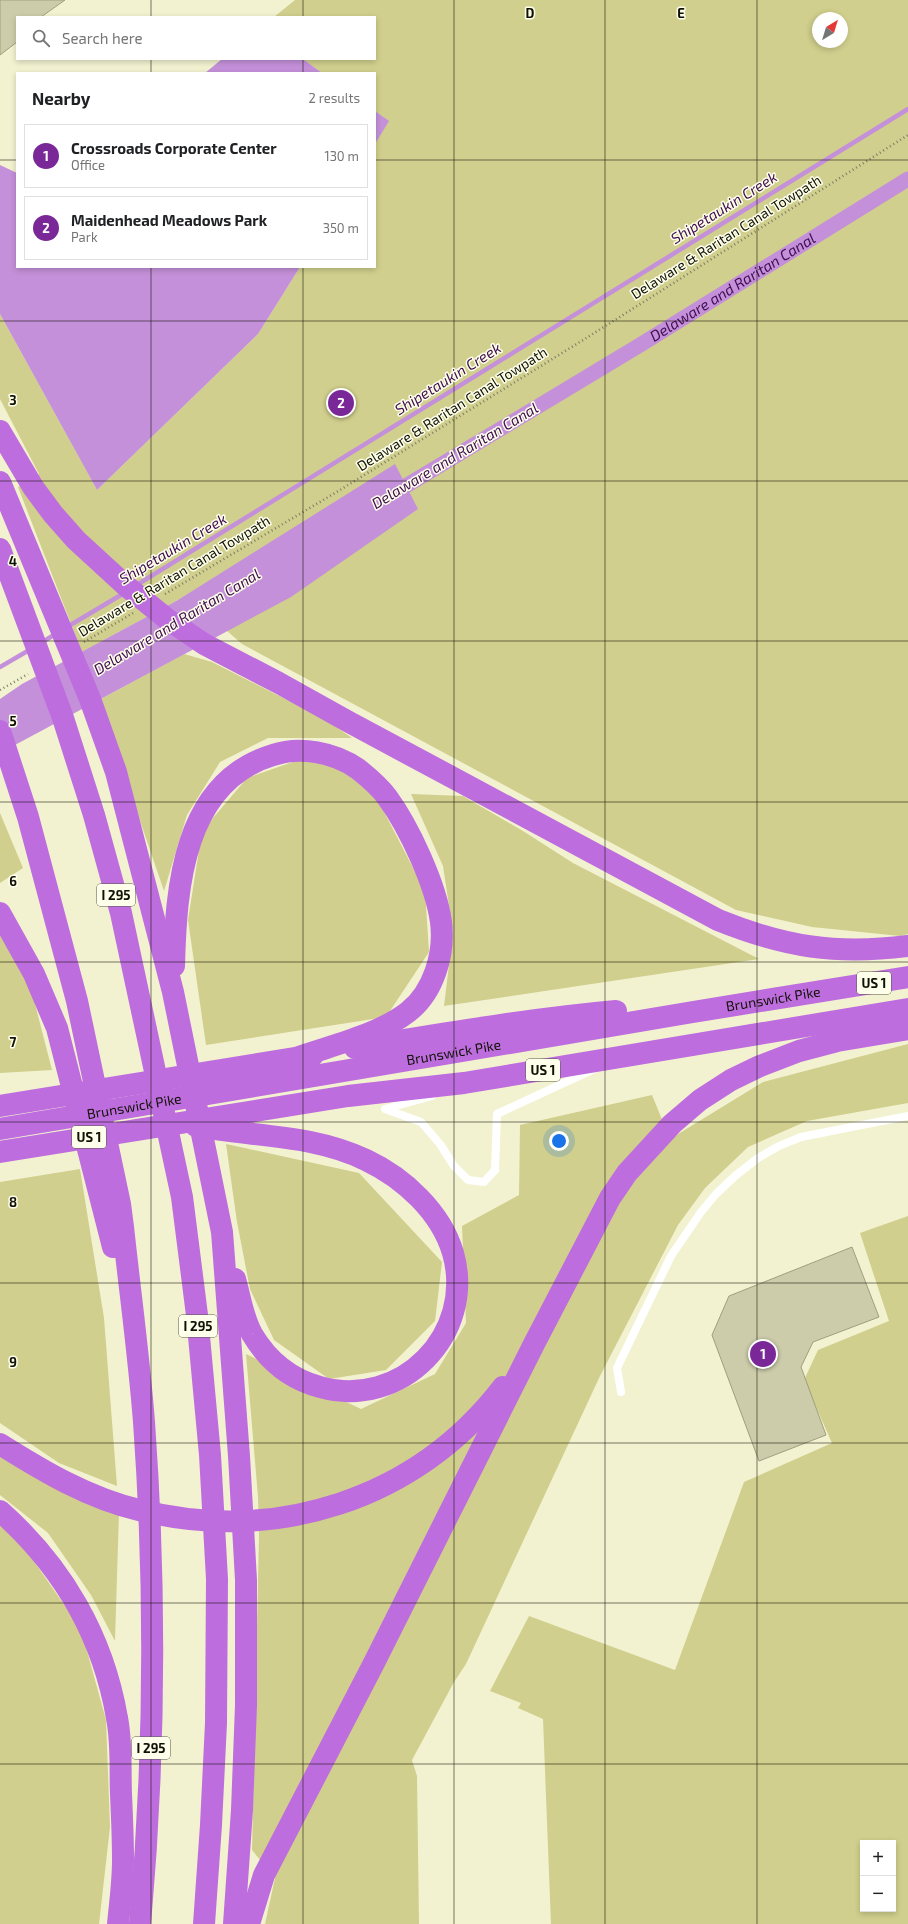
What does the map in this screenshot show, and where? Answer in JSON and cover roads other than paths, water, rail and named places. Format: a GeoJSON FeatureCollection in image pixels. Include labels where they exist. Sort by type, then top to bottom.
{"type":"FeatureCollection","features":[{"type":"Feature","properties":{"kind":"highway"},"geometry":{"type":"LineString","coordinates":[[0,431],[33,487],[53,514],[76,540],[125,585],[167,619],[204,644],[718,920],[782,942],[815,948],[877,950],[908,946]]}},
{"type":"Feature","properties":{"kind":"highway"},"geometry":{"type":"LineString","coordinates":[[0,482],[90,699],[116,772],[175,999],[215,1200],[222,1232],[252,1333],[262,1350],[290,1375],[307,1384],[329,1390],[349,1392],[370,1390],[391,1384],[407,1375],[423,1363],[437,1348],[446,1332],[456,1295],[453,1253],[444,1231],[430,1211],[410,1190],[395,1178],[367,1160],[331,1147],[273,1135],[220,1131],[177,1123]]}},
{"type":"Feature","properties":{"kind":"highway","name":"I 295"},"geometry":{"type":"LineString","coordinates":[[0,549],[63,718],[84,784],[121,913],[143,1007],[182,1197],[197,1315],[210,1455],[217,1579],[216,1723],[204,1924]]}},
{"type":"Feature","properties":{"kind":"highway","name":"I 295"},"geometry":{"type":"LineString","coordinates":[[0,730],[28,817],[77,1001],[136,1340],[144,1422],[152,1572],[153,1672],[151,1772],[140,1924]]}},
{"type":"Feature","properties":{"kind":"highway"},"geometry":{"type":"LineString","coordinates":[[175,999],[175,943],[182,871],[191,838],[201,813],[214,794],[229,779],[246,766],[264,758],[284,751],[300,750],[319,753],[338,759],[356,768],[374,782],[387,796],[406,827],[423,863],[441,921],[442,941],[439,961],[432,980],[422,997],[408,1012],[378,1029],[299,1057]]}},
{"type":"Feature","properties":{"kind":"highway"},"geometry":{"type":"LineString","coordinates":[[0,913],[34,974],[57,1028],[112,1209]]}},
{"type":"Feature","properties":{"kind":"highway","name":"Brunswick Pike"},"geometry":{"type":"LineString","coordinates":[[0,1129],[908,977]]}},
{"type":"Feature","properties":{"kind":"highway","name":"Brunswick Pike"},"geometry":{"type":"LineString","coordinates":[[0,1152],[348,1096],[498,1078],[908,1009]]}},
{"type":"Feature","properties":{"kind":"highway"},"geometry":{"type":"LineString","coordinates":[[0,1106],[555,1017],[632,1010],[693,1012]]}},
{"type":"Feature","properties":{"kind":"highway"},"geometry":{"type":"LineString","coordinates":[[249,1924],[264,1875],[371,1670],[534,1344],[610,1198],[626,1173],[672,1124],[700,1100],[725,1084],[760,1066],[799,1051],[837,1042],[908,1029]]}},
{"type":"Feature","properties":{"kind":"highway"},"geometry":{"type":"LineString","coordinates":[[0,1094],[50,1097]]}},
{"type":"Feature","properties":{"kind":"highway"},"geometry":{"type":"LineString","coordinates":[[222,1232],[239,1456],[246,1580],[246,1713],[242,1810],[234,1924]]}},
{"type":"Feature","properties":{"kind":"highway"},"geometry":{"type":"LineString","coordinates":[[0,1444],[36,1467],[66,1483],[138,1510],[179,1519],[232,1522],[291,1516],[346,1502],[371,1492],[410,1472],[439,1452],[470,1425],[492,1402],[534,1344]]}},
{"type":"Feature","properties":{"kind":"highway"},"geometry":{"type":"LineString","coordinates":[[0,1511],[22,1531],[46,1558],[67,1586],[88,1624],[99,1650],[110,1684],[120,1734],[123,1861],[118,1924]]}},
{"type":"Feature","properties":{"kind":"lane"},"geometry":{"type":"LineString","coordinates":[[498,1078],[386,1109],[421,1122],[440,1144],[454,1166],[468,1180],[484,1182],[495,1170],[497,1114],[622,1057]]}},
{"type":"Feature","properties":{"kind":"lane"},"geometry":{"type":"LineString","coordinates":[[621,1392],[617,1368],[671,1256],[701,1212],[716,1194],[735,1176],[758,1158],[779,1146],[801,1137],[908,1116]]}},
{"type":"Feature","properties":{"kind":"water"},"geometry":{"type":"Polygon","coordinates":[[[221,60],[304,60],[321,72],[206,72],[221,60]]]}},
{"type":"Feature","properties":{"kind":"water"},"geometry":{"type":"Polygon","coordinates":[[[376,112],[389,121],[376,142],[376,112]]]}},
{"type":"Feature","properties":{"kind":"water"},"geometry":{"type":"Polygon","coordinates":[[[0,165],[16,173],[16,268],[299,268],[258,334],[97,490],[0,314],[0,165]]]}},
{"type":"Feature","properties":{"kind":"water"},"geometry":{"type":"Polygon","coordinates":[[[395,464],[418,509],[291,597],[0,753],[0,699],[22,684],[178,600],[395,464]]]}},
{"type":"Feature","properties":{"kind":"waterway","name":"Shipetaukin Creek"},"geometry":{"type":"LineString","coordinates":[[135,586],[908,109]]}},
{"type":"Feature","properties":{"kind":"waterway","name":"Delaware and Raritan Canal"},"geometry":{"type":"LineString","coordinates":[[389,496],[640,345],[908,179]]}},
{"type":"Feature","properties":{"kind":"waterway","name":"Shipetaukin Creek"},"geometry":{"type":"LineString","coordinates":[[67,627],[126,592]]}},
{"type":"Feature","properties":{"kind":"waterway","name":"Shipetaukin Creek"},"geometry":{"type":"LineString","coordinates":[[41,643],[57,633]]}},
{"type":"Feature","properties":{"kind":"waterway","name":"Shipetaukin Creek"},"geometry":{"type":"LineString","coordinates":[[0,667],[31,649]]}},
{"type":"Feature","properties":{"kind":"place","name":"Maidenhead Meadows Park"},"geometry":{"type":"Point","coordinates":[341,403]}},
{"type":"Feature","properties":{"kind":"place","name":"Crossroads Corporate Center"},"geometry":{"type":"Point","coordinates":[763,1354]}}]}
